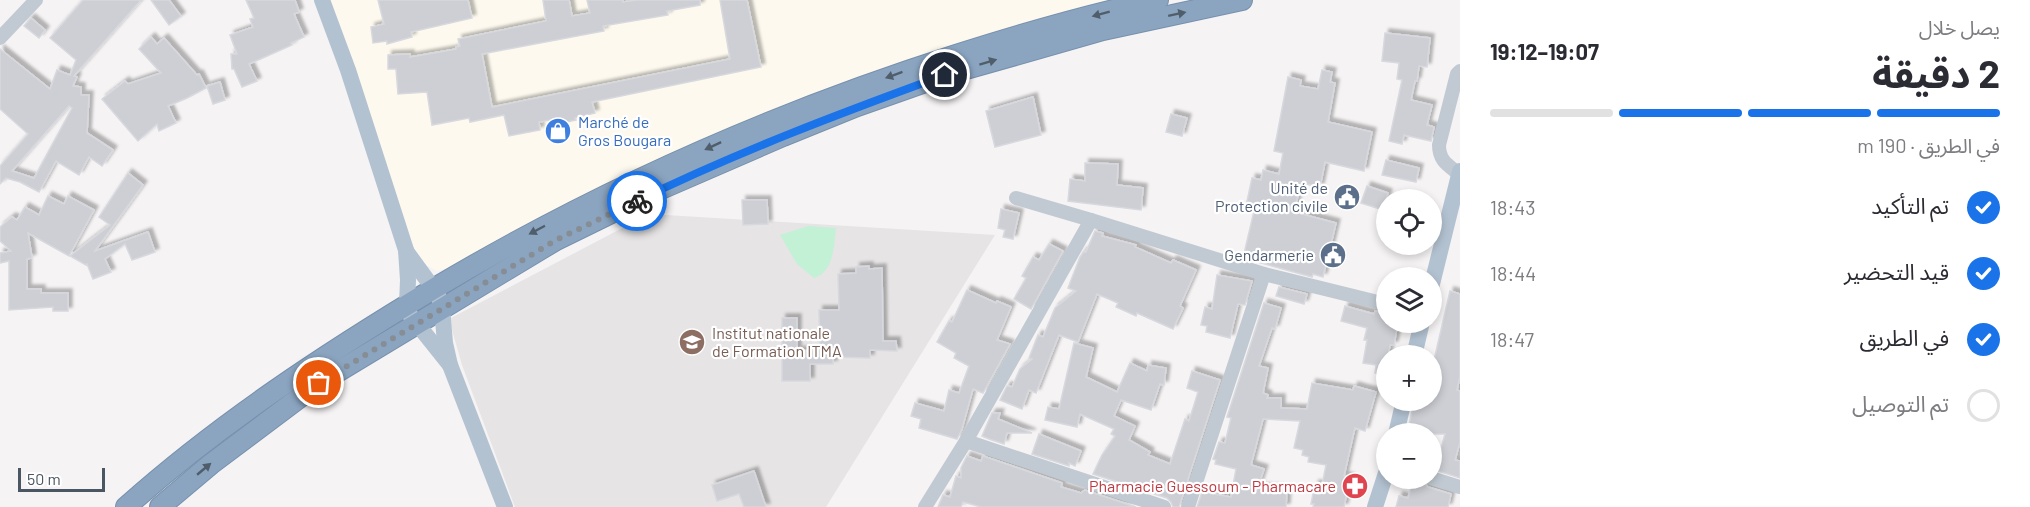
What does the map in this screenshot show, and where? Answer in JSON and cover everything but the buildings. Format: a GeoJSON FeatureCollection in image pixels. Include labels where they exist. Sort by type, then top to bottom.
{"type":"FeatureCollection","features":[{"type":"Feature","properties":{"kind":"highway"},"geometry":{"type":"LineString","coordinates":[[126,507],[209,439],[289,381],[483,259],[561,217],[728,139],[839,95],[976,49],[1057,25],[1158,0]]}},
{"type":"Feature","properties":{"kind":"highway"},"geometry":{"type":"LineString","coordinates":[[160,507],[210,464],[319,383],[556,240],[645,197],[857,106],[945,75],[1034,48],[1242,0]]}},
{"type":"Feature","properties":{"kind":"main road"},"geometry":{"type":"LineString","coordinates":[[321,0],[348,70],[406,250],[407,305],[410,315],[450,365]]}},
{"type":"Feature","properties":{"kind":"main road"},"geometry":{"type":"LineString","coordinates":[[1436,267],[1460,173]]}},
{"type":"Feature","properties":{"kind":"main road"},"geometry":{"type":"LineString","coordinates":[[406,250],[435,288],[442,308],[443,331],[450,365],[505,507]]}},
{"type":"Feature","properties":{"kind":"main road"},"geometry":{"type":"LineString","coordinates":[[1375,507],[1381,489]]}},
{"type":"Feature","properties":{"kind":"street"},"geometry":{"type":"LineString","coordinates":[[0,38],[36,0]]}},
{"type":"Feature","properties":{"kind":"street"},"geometry":{"type":"LineString","coordinates":[[1460,71],[1451,93],[1439,154],[1443,161],[1460,173]]}},
{"type":"Feature","properties":{"kind":"street"},"geometry":{"type":"LineString","coordinates":[[1016,198],[1091,219],[1264,274],[1376,302]]}},
{"type":"Feature","properties":{"kind":"street"},"geometry":{"type":"LineString","coordinates":[[925,507],[966,441],[1091,219]]}},
{"type":"Feature","properties":{"kind":"street"},"geometry":{"type":"LineString","coordinates":[[1188,507],[1264,274]]}},
{"type":"Feature","properties":{"kind":"street"},"geometry":{"type":"LineString","coordinates":[[966,441],[1164,507]]}},
{"type":"Feature","properties":{"kind":"street"},"geometry":{"type":"LineString","coordinates":[[1442,481],[1460,487]]}},
{"type":"Feature","properties":{"kind":"shaded area","name":"Marché de Gros Bougara"},"geometry":{"type":"Polygon","coordinates":[[[320,0],[1158,0],[483,259],[437,271],[422,263],[409,245],[320,0]]]}},
{"type":"Feature","properties":{"kind":"shaded area","name":"Institut nationale de Formation ITMA"},"geometry":{"type":"Polygon","coordinates":[[[649,214],[995,235],[826,507],[515,507],[462,365],[449,319],[649,214]]]}},
{"type":"Feature","properties":{"kind":"green space"},"geometry":{"type":"Polygon","coordinates":[[[808,226],[836,228],[829,264],[821,275],[814,278],[797,264],[780,235],[808,226]]]}},
{"type":"Feature","properties":{"kind":"way so far"},"geometry":{"type":"LineString","coordinates":[[319,383],[556,240],[637,201]]}},
{"type":"Feature","properties":{"kind":"place","name":"Marché de Gros Bougara"},"geometry":{"type":"Point","coordinates":[558,131]}},
{"type":"Feature","properties":{"kind":"place","name":"Unité de Protection civile"},"geometry":{"type":"Point","coordinates":[1347,197]}},
{"type":"Feature","properties":{"kind":"place","name":"Gendarmerie"},"geometry":{"type":"Point","coordinates":[1333,255]}},
{"type":"Feature","properties":{"kind":"place","name":"Institut nationale de Formation ITMA"},"geometry":{"type":"Point","coordinates":[692,342]}},
{"type":"Feature","properties":{"kind":"place","name":"Pharmacie Guessoum - Pharmacare"},"geometry":{"type":"Point","coordinates":[1355,486]}},
{"type":"Feature","properties":{"kind":"route"},"geometry":{"type":"LineString","coordinates":[[637,201],[783,136],[857,106],[945,75]]}}]}
